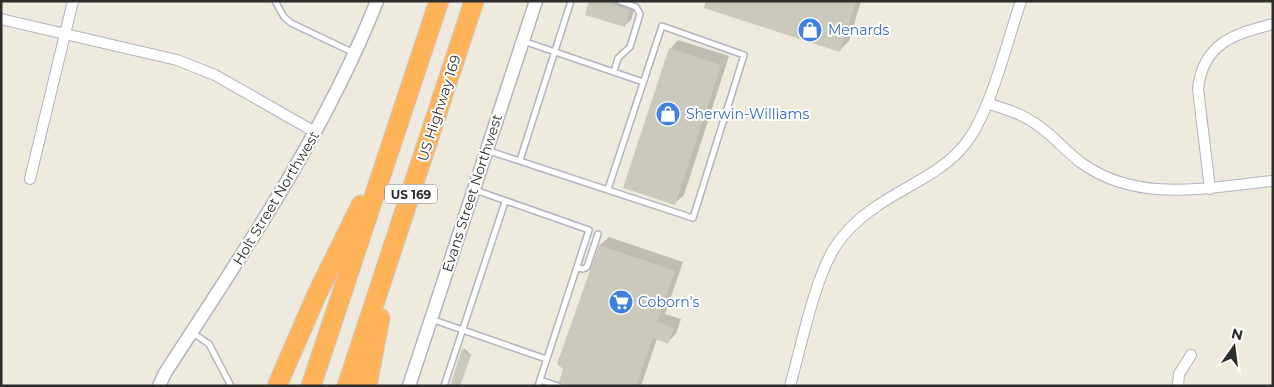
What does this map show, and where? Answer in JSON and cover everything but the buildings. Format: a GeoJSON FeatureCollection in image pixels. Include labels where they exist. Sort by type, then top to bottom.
{"type":"FeatureCollection","features":[{"type":"Feature","properties":{"kind":"highway","name":"US 169"},"geometry":{"type":"LineString","coordinates":[[312,386],[439,1]]}},
{"type":"Feature","properties":{"kind":"highway","name":"US Highway 169"},"geometry":{"type":"LineString","coordinates":[[347,386],[474,1]]}},
{"type":"Feature","properties":{"kind":"highway"},"geometry":{"type":"LineString","coordinates":[[278,386],[317,294],[392,143]]}},
{"type":"Feature","properties":{"kind":"highway"},"geometry":{"type":"LineString","coordinates":[[367,386],[390,255]]}},
{"type":"Feature","properties":{"kind":"street"},"geometry":{"type":"LineString","coordinates":[[30,179],[73,1]]}},
{"type":"Feature","properties":{"kind":"street","name":"Holt Street Northwest"},"geometry":{"type":"LineString","coordinates":[[159,386],[191,332],[251,242],[315,132],[355,54],[377,1]]}},
{"type":"Feature","properties":{"kind":"street","name":"Evans Street Northwest"},"geometry":{"type":"LineString","coordinates":[[409,386],[536,1]]}},
{"type":"Feature","properties":{"kind":"street"},"geometry":{"type":"LineString","coordinates":[[790,386],[818,287],[832,252],[849,230],[877,206],[934,172],[949,161],[966,143],[978,124],[987,103],[1021,1]]}},
{"type":"Feature","properties":{"kind":"street"},"geometry":{"type":"LineString","coordinates":[[1,19],[157,54],[196,68],[215,75],[315,132]]}},
{"type":"Feature","properties":{"kind":"street"},"geometry":{"type":"LineString","coordinates":[[1210,189],[1198,89],[1199,77],[1204,64],[1214,50],[1224,41],[1237,34],[1273,24]]}},
{"type":"Feature","properties":{"kind":"street"},"geometry":{"type":"LineString","coordinates":[[987,103],[1017,113],[1037,124],[1082,164],[1103,176],[1132,186],[1169,190],[1210,189],[1273,181]]}},
{"type":"Feature","properties":{"kind":"street"},"geometry":{"type":"LineString","coordinates":[[1178,386],[1178,374],[1191,355]]}},
{"type":"Feature","properties":{"kind":"lane"},"geometry":{"type":"LineString","coordinates":[[274,1],[284,17],[291,23],[355,54]]}},
{"type":"Feature","properties":{"kind":"lane"},"geometry":{"type":"LineString","coordinates":[[520,160],[571,1]]}},
{"type":"Feature","properties":{"kind":"lane"},"geometry":{"type":"LineString","coordinates":[[614,72],[618,58],[630,47],[640,14],[636,7],[620,1]]}},
{"type":"Feature","properties":{"kind":"lane"},"geometry":{"type":"LineString","coordinates":[[486,150],[693,218],[744,55],[662,26],[608,189]]}},
{"type":"Feature","properties":{"kind":"lane"},"geometry":{"type":"LineString","coordinates":[[523,41],[643,82]]}},
{"type":"Feature","properties":{"kind":"lane"},"geometry":{"type":"LineString","coordinates":[[474,189],[497,197],[505,202],[589,230],[539,383],[558,386]]}},
{"type":"Feature","properties":{"kind":"lane"},"geometry":{"type":"LineString","coordinates":[[444,386],[505,202]]}},
{"type":"Feature","properties":{"kind":"lane"},"geometry":{"type":"LineString","coordinates":[[576,268],[583,269],[587,267],[598,234]]}},
{"type":"Feature","properties":{"kind":"lane"},"geometry":{"type":"LineString","coordinates":[[431,319],[546,359]]}},
{"type":"Feature","properties":{"kind":"lane"},"geometry":{"type":"LineString","coordinates":[[191,332],[210,344],[231,386]]}},
{"type":"Feature","properties":{"kind":"place","name":"Menards"},"geometry":{"type":"Point","coordinates":[810,30]}},
{"type":"Feature","properties":{"kind":"place","name":"Sherwin-Williams"},"geometry":{"type":"Point","coordinates":[668,114]}},
{"type":"Feature","properties":{"kind":"place","name":"Coborn's"},"geometry":{"type":"Point","coordinates":[621,302]}}]}
